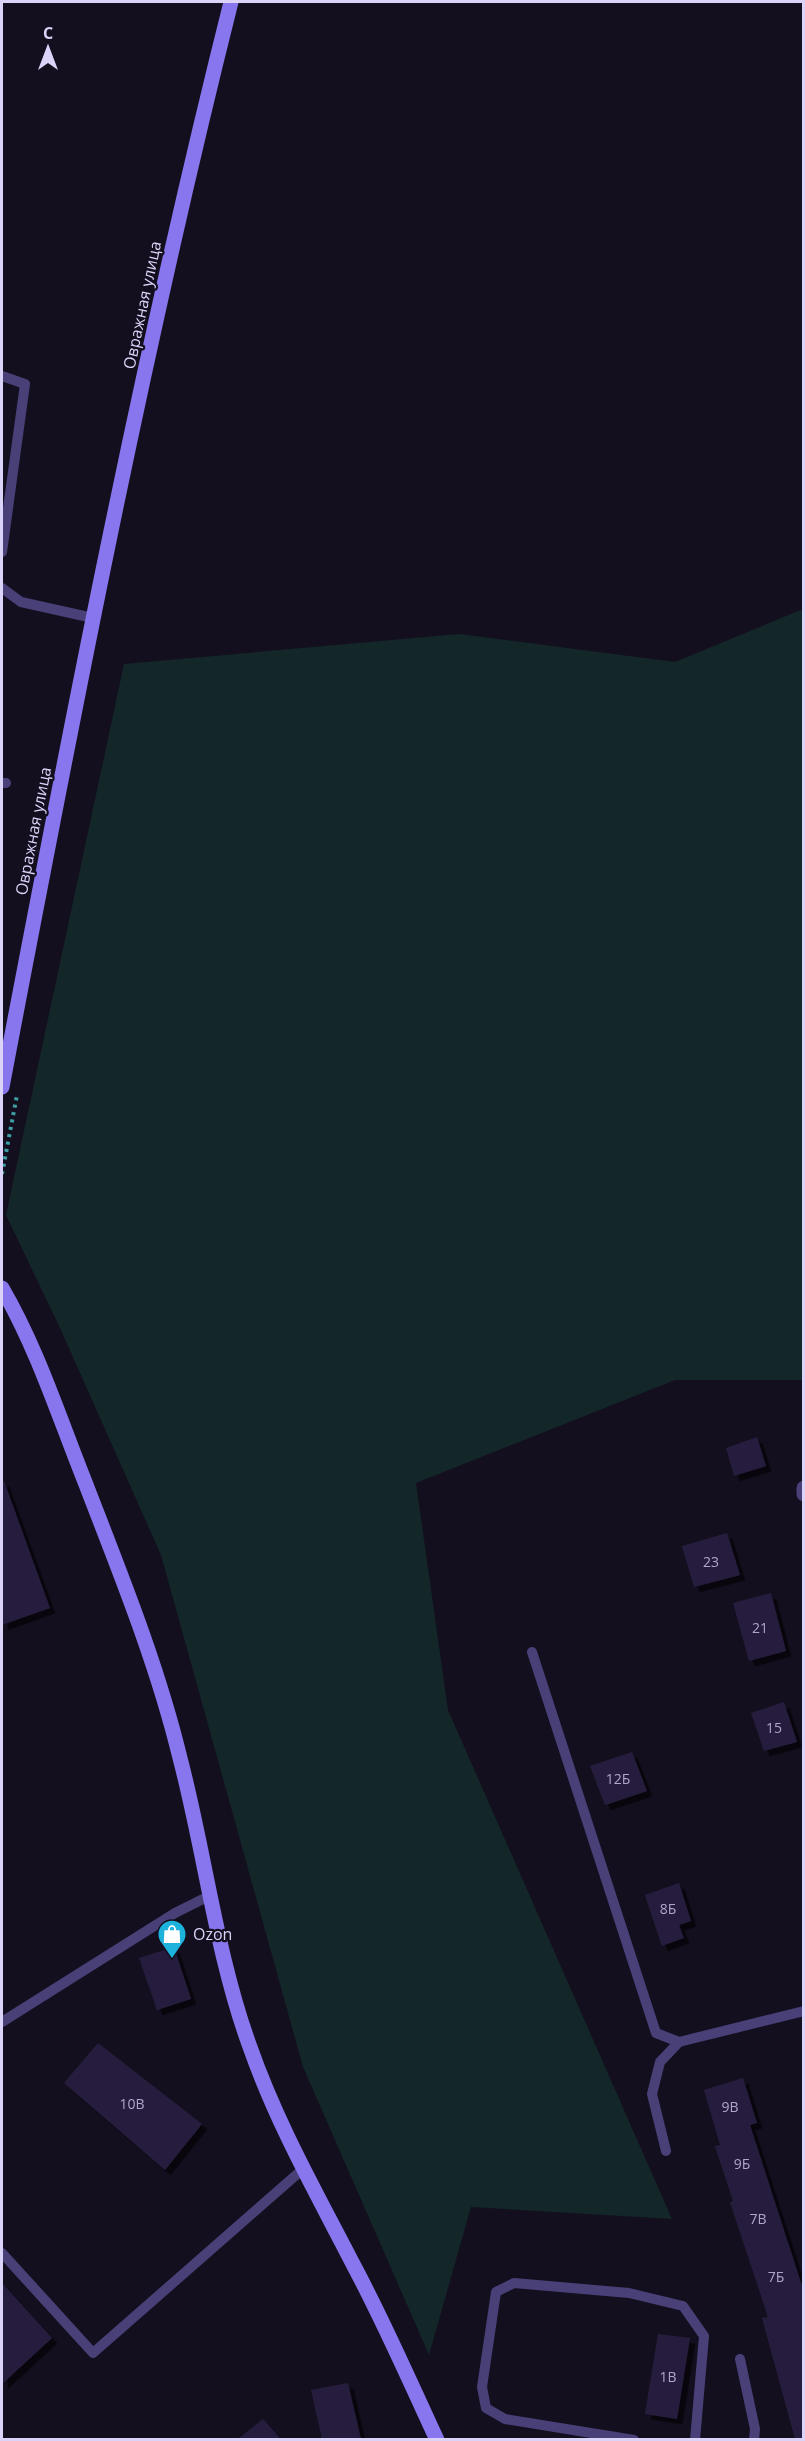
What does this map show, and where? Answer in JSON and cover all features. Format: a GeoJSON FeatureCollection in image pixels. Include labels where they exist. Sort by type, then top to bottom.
{"type":"FeatureCollection","features":[{"type":"Feature","properties":{"kind":"street","name":"Овражная улица"},"geometry":{"type":"LineString","coordinates":[[2,1086],[93,618],[198,133],[231,2]]}},
{"type":"Feature","properties":{"kind":"street"},"geometry":{"type":"LineString","coordinates":[[2,1288],[44,1376],[141,1628],[180,1757],[227,1969],[250,2048],[303,2169],[356,2269],[437,2439]]}},
{"type":"Feature","properties":{"kind":"lane"},"geometry":{"type":"LineString","coordinates":[[2,376],[25,384],[2,552]]}},
{"type":"Feature","properties":{"kind":"lane"},"geometry":{"type":"LineString","coordinates":[[2,588],[21,602]]}},
{"type":"Feature","properties":{"kind":"lane"},"geometry":{"type":"LineString","coordinates":[[2,601],[21,602],[93,618]]}},
{"type":"Feature","properties":{"kind":"lane"},"geometry":{"type":"LineString","coordinates":[[532,1652],[656,2033],[679,2042]]}},
{"type":"Feature","properties":{"kind":"lane"},"geometry":{"type":"LineString","coordinates":[[2,2022],[176,1913],[211,1895]]}},
{"type":"Feature","properties":{"kind":"lane"},"geometry":{"type":"LineString","coordinates":[[666,2151],[652,2094],[660,2061],[679,2042],[804,2011]]}},
{"type":"Feature","properties":{"kind":"lane"},"geometry":{"type":"LineString","coordinates":[[2,2253],[93,2353],[303,2169]]}},
{"type":"Feature","properties":{"kind":"lane"},"geometry":{"type":"LineString","coordinates":[[634,2439],[505,2419],[486,2408],[482,2387],[496,2292],[514,2283],[629,2294],[683,2307],[704,2336],[695,2439]]}},
{"type":"Feature","properties":{"kind":"lane"},"geometry":{"type":"LineString","coordinates":[[740,2359],[755,2429],[754,2439]]}},
{"type":"Feature","properties":{"kind":"path"},"geometry":{"type":"LineString","coordinates":[[2,1174],[18,1091]]}},
{"type":"Feature","properties":{"kind":"green space"},"geometry":{"type":"Polygon","coordinates":[[[803,609],[803,1380],[675,1380],[416,1483],[448,1710],[672,2219],[471,2207],[429,2355],[303,2067],[161,1555],[60,1328],[6,1215],[124,664],[459,634],[675,662],[803,609]]]}},
{"type":"Feature","properties":{"kind":"building"},"geometry":{"type":"Polygon","coordinates":[[[757,1437],[766,1466],[734,1476],[726,1448],[757,1437]]]}},
{"type":"Feature","properties":{"kind":"building"},"geometry":{"type":"Polygon","coordinates":[[[2,1481],[4,1481],[50,1608],[2,1625],[2,1481]]]}},
{"type":"Feature","properties":{"kind":"building"},"geometry":{"type":"Polygon","coordinates":[[[727,1533],[740,1575],[694,1587],[682,1546],[727,1533]]]}},
{"type":"Feature","properties":{"kind":"building"},"geometry":{"type":"Polygon","coordinates":[[[771,1593],[786,1651],[749,1661],[733,1603],[771,1593]]]}},
{"type":"Feature","properties":{"kind":"building"},"geometry":{"type":"Polygon","coordinates":[[[784,1702],[797,1742],[764,1751],[751,1713],[784,1702]]]}},
{"type":"Feature","properties":{"kind":"building"},"geometry":{"type":"Polygon","coordinates":[[[632,1752],[647,1791],[605,1805],[590,1766],[632,1752]]]}},
{"type":"Feature","properties":{"kind":"building"},"geometry":{"type":"Polygon","coordinates":[[[679,1883],[691,1921],[679,1925],[684,1938],[662,1946],[645,1895],[679,1883]]]}},
{"type":"Feature","properties":{"kind":"building"},"geometry":{"type":"Polygon","coordinates":[[[174,1947],[191,1999],[157,2010],[139,1958],[174,1947]]]}},
{"type":"Feature","properties":{"kind":"building"},"geometry":{"type":"Polygon","coordinates":[[[98,2043],[202,2124],[165,2170],[64,2083],[98,2043]]]}},
{"type":"Feature","properties":{"kind":"building"},"geometry":{"type":"Polygon","coordinates":[[[743,2078],[757,2123],[750,2125],[804,2292],[804,2439],[795,2439],[762,2318],[768,2317],[730,2202],[733,2201],[715,2146],[720,2145],[704,2090],[743,2078]]]}},
{"type":"Feature","properties":{"kind":"building"},"geometry":{"type":"Polygon","coordinates":[[[2,2283],[52,2338],[2,2384],[2,2283]]]}},
{"type":"Feature","properties":{"kind":"building"},"geometry":{"type":"Polygon","coordinates":[[[658,2334],[690,2338],[677,2419],[645,2414],[658,2334]]]}},
{"type":"Feature","properties":{"kind":"building"},"geometry":{"type":"Polygon","coordinates":[[[348,2383],[361,2439],[322,2439],[311,2390],[348,2383]]]}},
{"type":"Feature","properties":{"kind":"building"},"geometry":{"type":"Polygon","coordinates":[[[263,2419],[281,2439],[238,2439],[263,2419]]]}},
{"type":"Feature","properties":{"kind":"place","name":"Ozon"},"geometry":{"type":"Point","coordinates":[172,1960]}}]}
